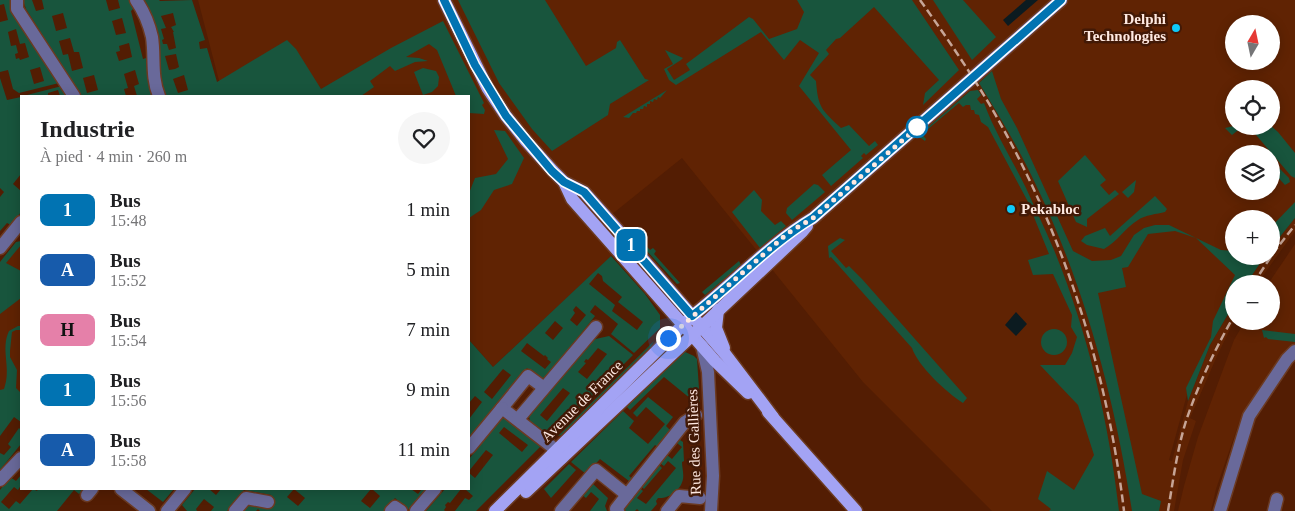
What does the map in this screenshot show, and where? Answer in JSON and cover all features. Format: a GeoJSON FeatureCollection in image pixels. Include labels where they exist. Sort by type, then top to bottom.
{"type":"FeatureCollection","features":[{"type":"Feature","properties":{"kind":"main road"},"geometry":{"type":"LineString","coordinates":[[444,0],[475,65],[497,102],[532,148],[564,182],[584,192],[697,331],[716,363]]}},
{"type":"Feature","properties":{"kind":"main road"},"geometry":{"type":"LineString","coordinates":[[813,218],[1061,0]]}},
{"type":"Feature","properties":{"kind":"main road","name":"Avenue de France"},"geometry":{"type":"LineString","coordinates":[[495,511],[697,331],[802,232],[813,218]]}},
{"type":"Feature","properties":{"kind":"main road","name":"Avenue de France"},"geometry":{"type":"LineString","coordinates":[[506,511],[558,454],[688,320],[788,233],[813,218]]}},
{"type":"Feature","properties":{"kind":"main road"},"geometry":{"type":"LineString","coordinates":[[716,363],[718,310]]}},
{"type":"Feature","properties":{"kind":"main road"},"geometry":{"type":"LineString","coordinates":[[697,331],[702,346],[716,363],[773,417],[856,511]]}},
{"type":"Feature","properties":{"kind":"street"},"geometry":{"type":"LineString","coordinates":[[17,0],[18,9],[73,95]]}},
{"type":"Feature","properties":{"kind":"street"},"geometry":{"type":"LineString","coordinates":[[136,0],[142,9],[152,36],[155,87],[159,95]]}},
{"type":"Feature","properties":{"kind":"street"},"geometry":{"type":"LineString","coordinates":[[0,248],[20,227]]}},
{"type":"Feature","properties":{"kind":"street"},"geometry":{"type":"LineString","coordinates":[[518,419],[543,387],[596,327]]}},
{"type":"Feature","properties":{"kind":"street"},"geometry":{"type":"LineString","coordinates":[[1220,511],[1249,416],[1287,359],[1295,351]]}},
{"type":"Feature","properties":{"kind":"street","name":"Rue des Gallières"},"geometry":{"type":"LineString","coordinates":[[712,511],[716,363]]}},
{"type":"Feature","properties":{"kind":"street"},"geometry":{"type":"LineString","coordinates":[[470,447],[528,376],[543,387]]}},
{"type":"Feature","properties":{"kind":"street"},"geometry":{"type":"LineString","coordinates":[[502,408],[518,419],[558,454]]}},
{"type":"Feature","properties":{"kind":"street"},"geometry":{"type":"LineString","coordinates":[[618,511],[616,509],[685,422],[696,415]]}},
{"type":"Feature","properties":{"kind":"street"},"geometry":{"type":"LineString","coordinates":[[0,480],[20,459]]}},
{"type":"Feature","properties":{"kind":"street"},"geometry":{"type":"LineString","coordinates":[[561,511],[596,470],[627,495]]}},
{"type":"Feature","properties":{"kind":"street"},"geometry":{"type":"LineString","coordinates":[[122,490],[149,511]]}},
{"type":"Feature","properties":{"kind":"street"},"geometry":{"type":"LineString","coordinates":[[167,511],[184,490]]}},
{"type":"Feature","properties":{"kind":"street"},"geometry":{"type":"LineString","coordinates":[[416,511],[434,490]]}},
{"type":"Feature","properties":{"kind":"street"},"geometry":{"type":"LineString","coordinates":[[667,511],[679,496],[700,498]]}},
{"type":"Feature","properties":{"kind":"street"},"geometry":{"type":"LineString","coordinates":[[235,511],[246,498],[268,502]]}},
{"type":"Feature","properties":{"kind":"street"},"geometry":{"type":"LineString","coordinates":[[392,511],[395,507],[400,511]]}},
{"type":"Feature","properties":{"kind":"shaded area"},"geometry":{"type":"Polygon","coordinates":[[[198,0],[1295,0],[1295,212],[1280,231],[1280,210],[1225,210],[1225,265],[1252,265],[1242,275],[1225,275],[1225,305],[1188,391],[1169,460],[1172,461],[1188,401],[1210,345],[1225,319],[1225,330],[1230,330],[1190,418],[1196,421],[1183,460],[1174,511],[992,511],[863,382],[682,158],[596,227],[617,251],[493,367],[470,341],[470,95],[223,95],[198,0]]]}},
{"type":"Feature","properties":{"kind":"shaded area"},"geometry":{"type":"Polygon","coordinates":[[[1026,0],[1038,0],[1008,26],[1003,20],[1026,0]]]}},
{"type":"Feature","properties":{"kind":"shaded area"},"geometry":{"type":"Polygon","coordinates":[[[1295,218],[1295,231],[1280,252],[1280,237],[1295,218]]]}},
{"type":"Feature","properties":{"kind":"shaded area"},"geometry":{"type":"Polygon","coordinates":[[[20,241],[20,406],[0,413],[0,262],[16,242],[20,241]]]}},
{"type":"Feature","properties":{"kind":"shaded area"},"geometry":{"type":"Polygon","coordinates":[[[1295,244],[1295,345],[1286,351],[1241,417],[1216,489],[1211,511],[1178,511],[1198,437],[1234,340],[1240,330],[1280,330],[1280,275],[1274,275],[1295,244]]]}},
{"type":"Feature","properties":{"kind":"shaded area"},"geometry":{"type":"Polygon","coordinates":[[[1259,265],[1271,265],[1263,275],[1252,275],[1259,265]]]}},
{"type":"Feature","properties":{"kind":"shaded area"},"geometry":{"type":"Polygon","coordinates":[[[1016,312],[1027,324],[1016,336],[1005,325],[1016,312]]]}},
{"type":"Feature","properties":{"kind":"green space"},"geometry":{"type":"Polygon","coordinates":[[[0,0],[11,0],[59,83],[19,93],[13,89],[8,70],[0,72],[0,22],[8,20],[4,4],[0,5],[0,0]],[[16,29],[8,32],[11,46],[16,45],[18,53],[15,54],[16,59],[19,58],[20,60],[29,57],[25,43],[20,44],[16,29]],[[40,67],[30,70],[34,84],[44,81],[40,67]]]}},
{"type":"Feature","properties":{"kind":"green space"},"geometry":{"type":"Polygon","coordinates":[[[23,0],[32,0],[36,11],[44,9],[42,0],[106,0],[109,11],[120,8],[118,0],[129,0],[134,8],[131,11],[143,59],[146,58],[152,95],[137,95],[134,86],[139,84],[135,70],[124,74],[128,88],[124,89],[126,95],[80,95],[26,9],[23,0]],[[63,13],[52,16],[56,31],[67,28],[63,13]],[[122,18],[112,21],[116,35],[126,33],[122,18]],[[70,38],[59,41],[63,55],[68,54],[72,71],[83,68],[79,52],[74,52],[70,38]],[[129,43],[119,46],[120,51],[116,52],[119,61],[132,57],[129,43]],[[94,75],[83,78],[87,93],[98,90],[94,75]]]}},
{"type":"Feature","properties":{"kind":"green space"},"geometry":{"type":"Polygon","coordinates":[[[143,0],[192,0],[205,40],[199,42],[200,49],[207,48],[217,82],[287,40],[296,49],[321,89],[391,48],[443,21],[484,103],[482,105],[485,110],[484,114],[470,113],[470,95],[456,95],[437,50],[429,44],[406,57],[428,61],[415,62],[395,71],[390,66],[370,81],[374,87],[362,95],[165,95],[143,0]],[[173,13],[161,16],[166,28],[161,29],[164,39],[162,40],[163,44],[167,44],[169,50],[176,48],[174,32],[171,27],[176,25],[173,13]],[[176,54],[165,56],[169,70],[179,67],[176,54]],[[184,75],[173,79],[178,93],[188,90],[184,75]]]}},
{"type":"Feature","properties":{"kind":"green space"},"geometry":{"type":"Polygon","coordinates":[[[458,0],[545,0],[586,66],[616,48],[617,42],[620,40],[645,79],[649,80],[610,104],[608,115],[552,151],[532,129],[499,83],[458,0]]]}},
{"type":"Feature","properties":{"kind":"green space"},"geometry":{"type":"Polygon","coordinates":[[[797,0],[912,0],[959,70],[923,105],[925,93],[939,80],[874,7],[840,38],[836,39],[826,50],[829,54],[810,75],[816,81],[820,103],[825,112],[841,128],[849,125],[869,146],[875,141],[878,145],[866,155],[864,153],[861,156],[863,158],[831,186],[822,175],[851,150],[799,86],[819,53],[800,40],[784,60],[761,32],[676,85],[669,80],[664,69],[673,64],[665,50],[683,58],[667,69],[674,80],[690,70],[686,64],[749,17],[753,19],[769,39],[797,29],[804,12],[797,0]]]}},
{"type":"Feature","properties":{"kind":"green space"},"geometry":{"type":"Polygon","coordinates":[[[933,0],[963,0],[996,37],[972,60],[933,0]]]}},
{"type":"Feature","properties":{"kind":"green space"},"geometry":{"type":"Polygon","coordinates":[[[423,68],[436,71],[439,77],[438,86],[432,92],[423,95],[414,72],[423,68]]]}},
{"type":"Feature","properties":{"kind":"green space"},"geometry":{"type":"Polygon","coordinates":[[[992,71],[1001,99],[1017,128],[1073,251],[1092,261],[1111,260],[1121,256],[1134,235],[1144,228],[1155,225],[1169,225],[1225,250],[1225,265],[1259,265],[1252,275],[1235,275],[1196,238],[1175,231],[1148,234],[1128,267],[1122,268],[1126,287],[1098,293],[1142,494],[1161,501],[1159,511],[1132,511],[1117,428],[1107,386],[1096,345],[1069,263],[1030,172],[979,83],[992,71]]]}},
{"type":"Feature","properties":{"kind":"green space"},"geometry":{"type":"Polygon","coordinates":[[[0,78],[7,100],[20,97],[20,175],[13,184],[20,190],[20,213],[11,225],[7,223],[0,231],[0,197],[4,192],[0,188],[0,78]]]}},
{"type":"Feature","properties":{"kind":"green space"},"geometry":{"type":"Polygon","coordinates":[[[62,86],[67,95],[60,95],[58,90],[48,93],[48,95],[27,95],[62,86]]]}},
{"type":"Feature","properties":{"kind":"green space"},"geometry":{"type":"Polygon","coordinates":[[[667,90],[657,100],[650,101],[647,107],[644,106],[643,109],[633,113],[629,118],[623,117],[667,90]]]}},
{"type":"Feature","properties":{"kind":"green space"},"geometry":{"type":"Polygon","coordinates":[[[978,90],[981,95],[977,99],[981,104],[984,103],[1047,234],[1077,313],[1096,378],[1103,411],[1119,511],[1049,511],[1051,509],[1038,499],[1047,471],[1074,490],[1094,455],[1078,405],[1040,365],[1065,365],[1072,353],[1077,337],[1071,327],[1072,315],[1053,274],[1033,275],[1028,260],[1049,254],[1027,200],[988,127],[981,122],[979,115],[975,114],[974,110],[971,110],[970,105],[963,107],[959,103],[922,134],[926,139],[925,141],[918,136],[970,91],[978,90]]]}},
{"type":"Feature","properties":{"kind":"green space"},"geometry":{"type":"Polygon","coordinates":[[[494,130],[505,131],[524,158],[512,184],[494,190],[481,210],[470,217],[470,190],[475,178],[496,174],[508,159],[494,130]]]}},
{"type":"Feature","properties":{"kind":"green space"},"geometry":{"type":"Polygon","coordinates":[[[1280,134],[1295,153],[1295,178],[1280,163],[1280,145],[1265,145],[1256,135],[1280,134]]]}},
{"type":"Feature","properties":{"kind":"green space"},"geometry":{"type":"Polygon","coordinates":[[[1085,155],[1106,180],[1100,185],[1109,195],[1115,190],[1119,194],[1087,219],[1087,227],[1076,222],[1058,181],[1085,155]]]}},
{"type":"Feature","properties":{"kind":"green space"},"geometry":{"type":"Polygon","coordinates":[[[1280,169],[1289,178],[1290,182],[1285,185],[1280,180],[1280,169]]]}},
{"type":"Feature","properties":{"kind":"green space"},"geometry":{"type":"Polygon","coordinates":[[[1136,180],[1134,192],[1128,198],[1122,192],[1136,180]]]}},
{"type":"Feature","properties":{"kind":"green space"},"geometry":{"type":"Polygon","coordinates":[[[814,184],[818,185],[825,192],[792,220],[786,213],[787,208],[814,184]]]}},
{"type":"Feature","properties":{"kind":"green space"},"geometry":{"type":"Polygon","coordinates":[[[754,190],[762,200],[761,211],[775,225],[781,221],[786,226],[760,248],[732,212],[754,190]]]}},
{"type":"Feature","properties":{"kind":"green space"},"geometry":{"type":"Polygon","coordinates":[[[1155,196],[1167,209],[1165,212],[1141,218],[1104,249],[1087,245],[1081,241],[1085,236],[1105,228],[1110,236],[1155,196]]]}},
{"type":"Feature","properties":{"kind":"green space"},"geometry":{"type":"Polygon","coordinates":[[[1295,202],[1295,218],[1280,237],[1280,218],[1295,202]]]}},
{"type":"Feature","properties":{"kind":"green space"},"geometry":{"type":"Polygon","coordinates":[[[637,236],[650,250],[653,248],[656,251],[654,254],[680,283],[677,284],[635,238],[637,236]]]}},
{"type":"Feature","properties":{"kind":"green space"},"geometry":{"type":"Polygon","coordinates":[[[840,238],[845,240],[831,251],[846,268],[849,266],[862,279],[967,398],[963,403],[933,378],[920,363],[912,348],[831,257],[829,258],[828,246],[840,238]]]}},
{"type":"Feature","properties":{"kind":"green space"},"geometry":{"type":"Polygon","coordinates":[[[20,241],[20,246],[6,263],[20,270],[20,299],[0,314],[0,262],[16,242],[20,241]]]}},
{"type":"Feature","properties":{"kind":"green space"},"geometry":{"type":"Polygon","coordinates":[[[611,256],[645,294],[660,315],[660,328],[634,353],[611,334],[618,324],[595,305],[590,312],[595,316],[545,379],[541,379],[527,368],[470,438],[470,418],[482,402],[475,396],[470,402],[470,341],[493,367],[611,256]],[[598,273],[589,284],[615,305],[612,311],[637,330],[643,322],[618,302],[622,297],[603,281],[602,276],[598,273]],[[576,306],[573,310],[575,313],[570,320],[577,326],[586,315],[576,306]],[[555,321],[545,333],[553,340],[563,328],[555,321]],[[527,343],[521,351],[545,369],[551,362],[545,355],[527,343]],[[503,369],[484,392],[492,399],[511,375],[503,369]]]}},
{"type":"Feature","properties":{"kind":"green space"},"geometry":{"type":"Polygon","coordinates":[[[739,261],[741,265],[705,295],[702,292],[739,261]]]}},
{"type":"Feature","properties":{"kind":"green space"},"geometry":{"type":"Polygon","coordinates":[[[1225,296],[1225,319],[1210,345],[1188,401],[1186,388],[1211,337],[1213,321],[1225,296]]]}},
{"type":"Feature","properties":{"kind":"green space"},"geometry":{"type":"Polygon","coordinates":[[[20,326],[20,330],[12,332],[10,357],[17,370],[16,388],[20,392],[20,421],[14,417],[0,436],[0,390],[4,389],[6,381],[6,345],[9,331],[20,326]]]}},
{"type":"Feature","properties":{"kind":"green space"},"geometry":{"type":"Polygon","coordinates":[[[1054,329],[1063,333],[1067,342],[1063,351],[1054,355],[1045,351],[1041,342],[1045,333],[1054,329]]]}},
{"type":"Feature","properties":{"kind":"green space"},"geometry":{"type":"Polygon","coordinates":[[[1262,330],[1295,334],[1295,342],[1268,339],[1266,337],[1264,338],[1262,330]]]}},
{"type":"Feature","properties":{"kind":"green space"},"geometry":{"type":"Polygon","coordinates":[[[609,336],[633,355],[550,438],[530,421],[529,416],[591,340],[609,336]],[[598,348],[588,360],[586,359],[584,362],[586,363],[578,372],[587,379],[607,354],[598,348]],[[563,388],[540,415],[547,421],[570,393],[563,388]]]}},
{"type":"Feature","properties":{"kind":"green space"},"geometry":{"type":"Polygon","coordinates":[[[654,341],[650,348],[562,435],[558,436],[654,341]]]}},
{"type":"Feature","properties":{"kind":"green space"},"geometry":{"type":"Polygon","coordinates":[[[683,351],[697,359],[699,407],[693,406],[689,402],[691,399],[664,377],[630,410],[625,405],[683,351]]]}},
{"type":"Feature","properties":{"kind":"green space"},"geometry":{"type":"Polygon","coordinates":[[[648,397],[673,417],[666,426],[673,433],[660,448],[655,445],[629,476],[634,480],[625,487],[629,481],[600,459],[586,474],[571,462],[623,411],[634,421],[629,428],[648,444],[665,424],[646,407],[637,417],[633,413],[648,397]]]}},
{"type":"Feature","properties":{"kind":"green space"},"geometry":{"type":"Polygon","coordinates":[[[503,417],[541,446],[476,511],[455,511],[465,498],[469,500],[473,496],[466,490],[470,490],[470,474],[475,478],[493,455],[486,450],[470,470],[470,458],[503,417]],[[504,427],[499,433],[522,452],[528,445],[504,427]]]}},
{"type":"Feature","properties":{"kind":"green space"},"geometry":{"type":"Polygon","coordinates":[[[19,428],[20,445],[0,470],[0,453],[4,455],[11,447],[8,444],[19,428]]]}},
{"type":"Feature","properties":{"kind":"green space"},"geometry":{"type":"Polygon","coordinates":[[[680,440],[683,442],[684,461],[682,462],[683,479],[680,487],[666,497],[658,498],[657,504],[651,511],[639,511],[637,509],[635,511],[626,511],[624,509],[640,488],[643,491],[637,498],[646,504],[676,468],[668,461],[664,466],[660,463],[667,455],[672,459],[682,447],[677,443],[680,440]]]}},
{"type":"Feature","properties":{"kind":"green space"},"geometry":{"type":"Polygon","coordinates":[[[569,464],[576,470],[551,498],[544,489],[569,464]]]}},
{"type":"Feature","properties":{"kind":"green space"},"geometry":{"type":"Polygon","coordinates":[[[659,465],[662,468],[644,489],[641,486],[659,465]]]}},
{"type":"Feature","properties":{"kind":"green space"},"geometry":{"type":"Polygon","coordinates":[[[20,476],[20,487],[18,490],[14,487],[1,502],[9,509],[16,501],[20,504],[32,490],[74,490],[57,511],[0,511],[0,490],[10,477],[16,481],[20,476]]]}},
{"type":"Feature","properties":{"kind":"green space"},"geometry":{"type":"Polygon","coordinates":[[[592,483],[608,498],[605,506],[607,511],[590,511],[599,499],[591,492],[586,498],[582,495],[592,483]]]}},
{"type":"Feature","properties":{"kind":"green space"},"geometry":{"type":"Polygon","coordinates":[[[74,490],[83,490],[79,494],[74,490]]]}},
{"type":"Feature","properties":{"kind":"green space"},"geometry":{"type":"Polygon","coordinates":[[[147,490],[173,490],[163,502],[147,490]]]}},
{"type":"Feature","properties":{"kind":"green space"},"geometry":{"type":"Polygon","coordinates":[[[194,490],[210,490],[216,495],[220,490],[244,490],[227,511],[211,511],[214,507],[204,499],[196,509],[197,511],[187,511],[182,505],[194,490]]]}},
{"type":"Feature","properties":{"kind":"green space"},"geometry":{"type":"Polygon","coordinates":[[[244,490],[293,490],[287,497],[298,506],[305,498],[295,490],[370,490],[361,501],[370,508],[380,496],[373,490],[412,490],[418,494],[421,490],[428,490],[413,509],[408,509],[395,498],[384,511],[260,511],[258,509],[256,511],[241,511],[247,506],[269,507],[271,495],[244,490]]]}},
{"type":"Feature","properties":{"kind":"green space"},"geometry":{"type":"Polygon","coordinates":[[[444,490],[460,490],[450,503],[448,502],[445,505],[445,511],[426,511],[444,490]]]}},
{"type":"Feature","properties":{"kind":"railway"},"geometry":{"type":"LineString","coordinates":[[920,0],[957,53],[991,107],[1017,154],[1040,202],[1060,252],[1078,302],[1106,405],[1124,511]]}},
{"type":"Feature","properties":{"kind":"railway"},"geometry":{"type":"LineString","coordinates":[[1259,275],[1295,225]]}},
{"type":"Feature","properties":{"kind":"railway"},"geometry":{"type":"LineString","coordinates":[[1168,511],[1186,421],[1207,367],[1226,330]]}},
{"type":"Feature","properties":{"kind":"bus line","name":"1"},"geometry":{"type":"LineString","coordinates":[[444,0],[475,65],[506,116],[552,171],[564,182],[584,192],[692,316],[788,233],[813,218],[1061,0]]}},
{"type":"Feature","properties":{"kind":"place","name":"Delphi Technologies"},"geometry":{"type":"Point","coordinates":[1176,28]}},
{"type":"Feature","properties":{"kind":"place","name":"Pekabloc"},"geometry":{"type":"Point","coordinates":[1011,209]}},
{"type":"Feature","properties":{"kind":"route"},"geometry":{"type":"LineString","coordinates":[[668,338],[788,233],[813,218],[919,126],[917,127]]}}]}
